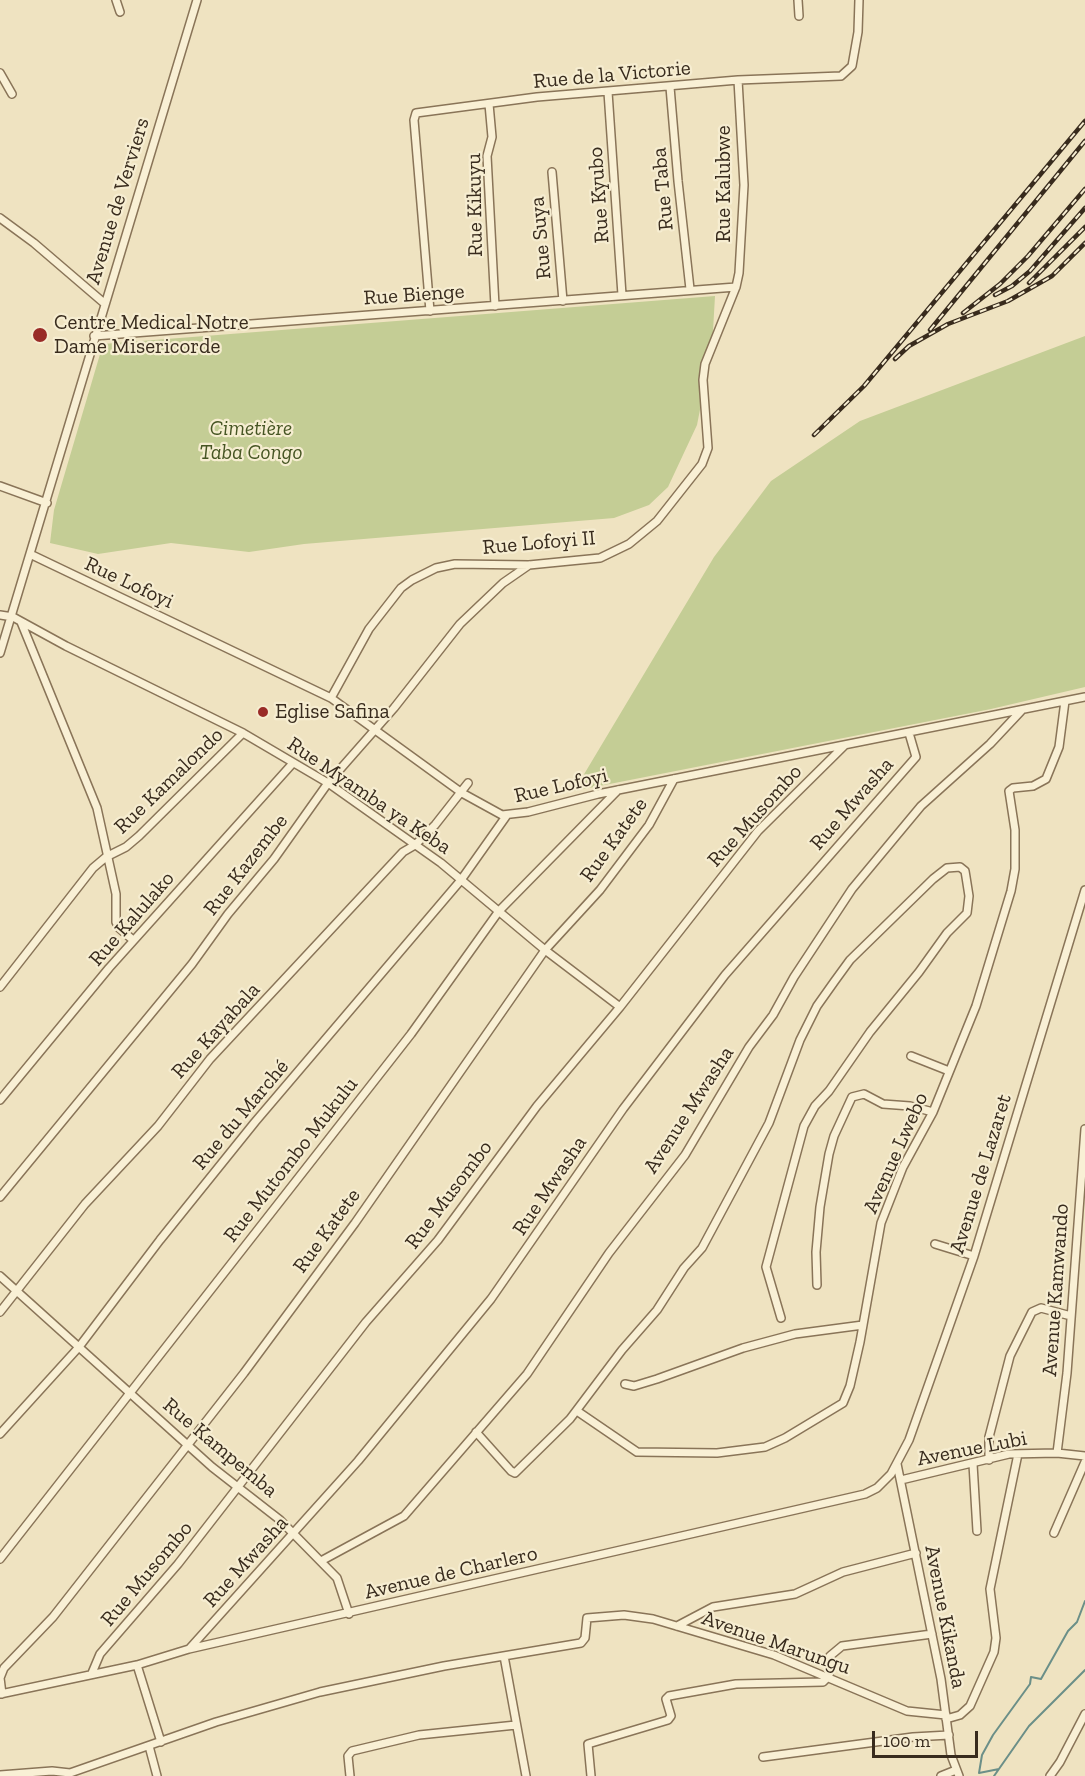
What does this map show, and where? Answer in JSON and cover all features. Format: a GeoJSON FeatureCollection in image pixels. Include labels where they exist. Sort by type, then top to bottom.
{"type":"FeatureCollection","features":[{"type":"Feature","properties":{"kind":"street"},"geometry":{"type":"LineString","coordinates":[[116,0],[120,12]]}},
{"type":"Feature","properties":{"kind":"street","name":"Avenue de Verviers"},"geometry":{"type":"LineString","coordinates":[[0,653],[32,555],[94,336],[197,0]]}},
{"type":"Feature","properties":{"kind":"street"},"geometry":{"type":"LineString","coordinates":[[798,0],[799,16]]}},
{"type":"Feature","properties":{"kind":"street","name":"Rue de la Victorie"},"geometry":{"type":"LineString","coordinates":[[430,311],[414,117],[416,113],[738,80],[844,75],[850,69],[853,61],[858,32],[859,0]]}},
{"type":"Feature","properties":{"kind":"street"},"geometry":{"type":"LineString","coordinates":[[0,73],[12,94]]}},
{"type":"Feature","properties":{"kind":"street","name":"Rue Kalubwe"},"geometry":{"type":"LineString","coordinates":[[736,287],[744,185],[738,80]]}},
{"type":"Feature","properties":{"kind":"street","name":"Rue Taba"},"geometry":{"type":"LineString","coordinates":[[670,87],[690,289]]}},
{"type":"Feature","properties":{"kind":"street","name":"Rue Kyubo"},"geometry":{"type":"LineString","coordinates":[[608,92],[622,295]]}},
{"type":"Feature","properties":{"kind":"street","name":"Rue Kikuyu"},"geometry":{"type":"LineString","coordinates":[[489,104],[492,137],[487,156],[495,306]]}},
{"type":"Feature","properties":{"kind":"street","name":"Rue Suya"},"geometry":{"type":"LineString","coordinates":[[552,172],[563,301]]}},
{"type":"Feature","properties":{"kind":"street"},"geometry":{"type":"LineString","coordinates":[[0,218],[34,243],[104,303]]}},
{"type":"Feature","properties":{"kind":"street","name":"Rue Bienge"},"geometry":{"type":"LineString","coordinates":[[94,336],[736,287]]}},
{"type":"Feature","properties":{"kind":"street","name":"Rue Lofoyi II"},"geometry":{"type":"LineString","coordinates":[[331,698],[369,628],[406,583],[436,568],[455,564],[529,565],[600,558],[633,542],[667,512],[707,453],[705,364],[736,287]]}},
{"type":"Feature","properties":{"kind":"street"},"geometry":{"type":"LineString","coordinates":[[0,486],[47,503]]}},
{"type":"Feature","properties":{"kind":"street","name":"Rue Lofoyi"},"geometry":{"type":"LineString","coordinates":[[32,555],[331,698],[462,793],[491,811],[507,815],[550,808],[618,790],[1085,697]]}},
{"type":"Feature","properties":{"kind":"street","name":"Rue Kazembe"},"geometry":{"type":"LineString","coordinates":[[0,1197],[192,964],[228,914],[274,859],[328,783],[375,730],[460,624],[503,584],[529,565]]}},
{"type":"Feature","properties":{"kind":"street"},"geometry":{"type":"LineString","coordinates":[[0,615],[13,617]]}},
{"type":"Feature","properties":{"kind":"street","name":"Rue Myamba ya Keba"},"geometry":{"type":"LineString","coordinates":[[13,617],[243,733],[328,783],[416,845],[545,950],[620,1006]]}},
{"type":"Feature","properties":{"kind":"street"},"geometry":{"type":"LineString","coordinates":[[21,622],[93,795],[116,894],[116,922],[119,928],[134,940]]}},
{"type":"Feature","properties":{"kind":"street","name":"Avenue Lwebo"},"geometry":{"type":"LineString","coordinates":[[577,1411],[633,1450],[642,1453],[717,1453],[765,1447],[785,1438],[843,1403],[850,1386],[863,1325],[881,1223],[903,1167],[933,1112],[990,969],[1015,868],[1015,830],[1009,791],[1034,786],[1046,779],[1059,747],[1065,701]]}},
{"type":"Feature","properties":{"kind":"street","name":"Avenue Mwasha"},"geometry":{"type":"LineString","coordinates":[[321,1560],[404,1516],[527,1374],[609,1253],[684,1155],[749,1047],[773,1015],[794,977],[852,889],[921,806],[990,744],[1022,710]]}},
{"type":"Feature","properties":{"kind":"street","name":"Rue Kamalondo"},"geometry":{"type":"LineString","coordinates":[[0,987],[85,878],[106,857],[126,847],[139,836],[243,733]]}},
{"type":"Feature","properties":{"kind":"street","name":"Rue Mwasha"},"geometry":{"type":"LineString","coordinates":[[189,1649],[294,1535],[358,1461],[491,1299],[623,1109],[725,975],[916,756],[909,733]]}},
{"type":"Feature","properties":{"kind":"street","name":"Rue Musombo"},"geometry":{"type":"LineString","coordinates":[[92,1673],[96,1659],[178,1564],[366,1322],[438,1240],[537,1106],[620,1006],[758,831],[845,745]]}},
{"type":"Feature","properties":{"kind":"street","name":"Rue Kalulako"},"geometry":{"type":"LineString","coordinates":[[0,1100],[134,940],[293,763]]}},
{"type":"Feature","properties":{"kind":"street","name":"Rue Katete"},"geometry":{"type":"LineString","coordinates":[[1,1694],[0,1678],[4,1668],[53,1617],[189,1446],[355,1223],[545,950],[600,890],[649,825],[674,779]]}},
{"type":"Feature","properties":{"kind":"street","name":"Rue Kayabala"},"geometry":{"type":"LineString","coordinates":[[0,1312],[85,1204],[158,1126],[210,1059],[403,852],[416,845],[462,793],[468,783]]}},
{"type":"Feature","properties":{"kind":"street","name":"Rue Mutombo Mukulu"},"geometry":{"type":"LineString","coordinates":[[0,1559],[411,1035],[499,911],[618,790]]}},
{"type":"Feature","properties":{"kind":"street","name":"Rue du Marché"},"geometry":{"type":"LineString","coordinates":[[0,1434],[79,1347],[160,1240],[255,1122],[461,880],[507,815]]}},
{"type":"Feature","properties":{"kind":"street"},"geometry":{"type":"LineString","coordinates":[[476,1432],[511,1471],[518,1471],[577,1411],[616,1358],[657,1310],[684,1268],[702,1248],[769,1123],[800,1040],[817,1006],[850,960],[933,879],[953,866],[965,870],[969,908],[870,1032],[829,1091],[815,1106],[804,1126],[766,1267],[781,1318]]}},
{"type":"Feature","properties":{"kind":"street","name":"Avenue de Lazaret"},"geometry":{"type":"LineString","coordinates":[[897,1464],[909,1440],[974,1256],[1085,890]]}},
{"type":"Feature","properties":{"kind":"street"},"geometry":{"type":"LineString","coordinates":[[911,1056],[950,1071]]}},
{"type":"Feature","properties":{"kind":"street"},"geometry":{"type":"LineString","coordinates":[[817,1286],[816,1252],[820,1207],[834,1136],[852,1097],[864,1094],[883,1104],[910,1106],[933,1112]]}},
{"type":"Feature","properties":{"kind":"street","name":"Avenue Kamwando"},"geometry":{"type":"LineString","coordinates":[[1057,1453],[1071,1316],[1085,1129]]}},
{"type":"Feature","properties":{"kind":"street"},"geometry":{"type":"LineString","coordinates":[[935,1244],[974,1256]]}},
{"type":"Feature","properties":{"kind":"street","name":"Rue Kampemba"},"geometry":{"type":"LineString","coordinates":[[0,1276],[189,1446],[265,1507],[321,1560],[339,1581],[349,1614]]}},
{"type":"Feature","properties":{"kind":"street"},"geometry":{"type":"LineString","coordinates":[[990,1460],[989,1437],[1010,1356],[1032,1312],[1041,1308],[1071,1316]]}},
{"type":"Feature","properties":{"kind":"street"},"geometry":{"type":"LineString","coordinates":[[625,1384],[634,1386],[743,1348],[795,1334],[863,1325]]}},
{"type":"Feature","properties":{"kind":"street","name":"Avenue Lubi"},"geometry":{"type":"LineString","coordinates":[[901,1480],[1018,1454],[1057,1453],[1085,1456]]}},
{"type":"Feature","properties":{"kind":"street"},"geometry":{"type":"LineString","coordinates":[[946,1717],[960,1715],[970,1706],[994,1652],[996,1638],[990,1589],[1018,1454]]}},
{"type":"Feature","properties":{"kind":"street"},"geometry":{"type":"LineString","coordinates":[[1054,1533],[1085,1462]]}},
{"type":"Feature","properties":{"kind":"street","name":"Avenue Kikanda"},"geometry":{"type":"LineString","coordinates":[[897,1464],[958,1773]]}},
{"type":"Feature","properties":{"kind":"street","name":"Avenue de Charlero"},"geometry":{"type":"LineString","coordinates":[[1,1694],[137,1665],[189,1649],[865,1494],[882,1485],[897,1464]]}},
{"type":"Feature","properties":{"kind":"street"},"geometry":{"type":"LineString","coordinates":[[974,1464],[977,1531]]}},
{"type":"Feature","properties":{"kind":"street"},"geometry":{"type":"LineString","coordinates":[[677,1626],[713,1607],[795,1594],[843,1572],[916,1552]]}},
{"type":"Feature","properties":{"kind":"street","name":"Avenue Marungu"},"geometry":{"type":"LineString","coordinates":[[504,1656],[581,1643],[585,1638],[587,1618],[637,1616],[774,1655],[829,1676],[907,1711],[946,1717]]}},
{"type":"Feature","properties":{"kind":"street"},"geometry":{"type":"LineString","coordinates":[[591,1776],[586,1748],[588,1744],[668,1720],[671,1716],[666,1700],[676,1695],[736,1684],[823,1682],[829,1676],[830,1656],[842,1646],[932,1635]]}},
{"type":"Feature","properties":{"kind":"street"},"geometry":{"type":"LineString","coordinates":[[0,1775],[52,1771],[70,1773],[216,1722],[320,1692],[504,1656],[526,1776]]}},
{"type":"Feature","properties":{"kind":"street"},"geometry":{"type":"LineString","coordinates":[[137,1665],[161,1742]]}},
{"type":"Feature","properties":{"kind":"street"},"geometry":{"type":"LineString","coordinates":[[1050,1776],[1060,1762],[1085,1714]]}},
{"type":"Feature","properties":{"kind":"street"},"geometry":{"type":"LineString","coordinates":[[350,1776],[348,1756],[352,1751],[410,1736],[516,1725]]}},
{"type":"Feature","properties":{"kind":"street"},"geometry":{"type":"LineString","coordinates":[[763,1757],[913,1737],[949,1735]]}},
{"type":"Feature","properties":{"kind":"street"},"geometry":{"type":"LineString","coordinates":[[149,1746],[157,1776]]}},
{"type":"Feature","properties":{"kind":"street"},"geometry":{"type":"LineString","coordinates":[[941,1776],[958,1773]]}},
{"type":"Feature","properties":{"kind":"green space","name":"Cimetière Taba Congo"},"geometry":{"type":"Polygon","coordinates":[[[715,296],[712,348],[697,425],[668,487],[649,505],[614,518],[304,544],[249,552],[171,543],[98,554],[50,543],[54,510],[103,344],[715,296]]]}},
{"type":"Feature","properties":{"kind":"green space"},"geometry":{"type":"Polygon","coordinates":[[[1085,336],[1085,687],[991,709],[574,791],[714,557],[771,481],[860,421],[1085,336]]]}},
{"type":"Feature","properties":{"kind":"waterway"},"geometry":{"type":"LineString","coordinates":[[999,1769],[979,1773],[982,1755],[993,1735],[1030,1684],[1031,1677],[1041,1679],[1068,1631],[1077,1622],[1085,1601]]}},
{"type":"Feature","properties":{"kind":"waterway"},"geometry":{"type":"LineString","coordinates":[[994,1776],[1029,1726],[1085,1670]]}},
{"type":"Feature","properties":{"kind":"railway"},"geometry":{"type":"LineString","coordinates":[[814,435],[864,386],[1085,121]]}},
{"type":"Feature","properties":{"kind":"railway"},"geometry":{"type":"LineString","coordinates":[[930,330],[1085,141]]}},
{"type":"Feature","properties":{"kind":"railway"},"geometry":{"type":"LineString","coordinates":[[963,313],[1000,284],[1028,256],[1085,189]]}},
{"type":"Feature","properties":{"kind":"railway"},"geometry":{"type":"LineString","coordinates":[[995,295],[1012,286],[1030,271],[1085,208]]}},
{"type":"Feature","properties":{"kind":"railway"},"geometry":{"type":"LineString","coordinates":[[1029,283],[1085,227]]}},
{"type":"Feature","properties":{"kind":"railway"},"geometry":{"type":"LineString","coordinates":[[895,359],[909,346],[948,324],[1008,301],[1052,276],[1085,243]]}},
{"type":"Feature","properties":{"kind":"place","name":"Centre Medical Notre Dame Misericorde"},"geometry":{"type":"Point","coordinates":[40,335]}},
{"type":"Feature","properties":{"kind":"place","name":"Eglise Safina"},"geometry":{"type":"Point","coordinates":[263,712]}}]}
